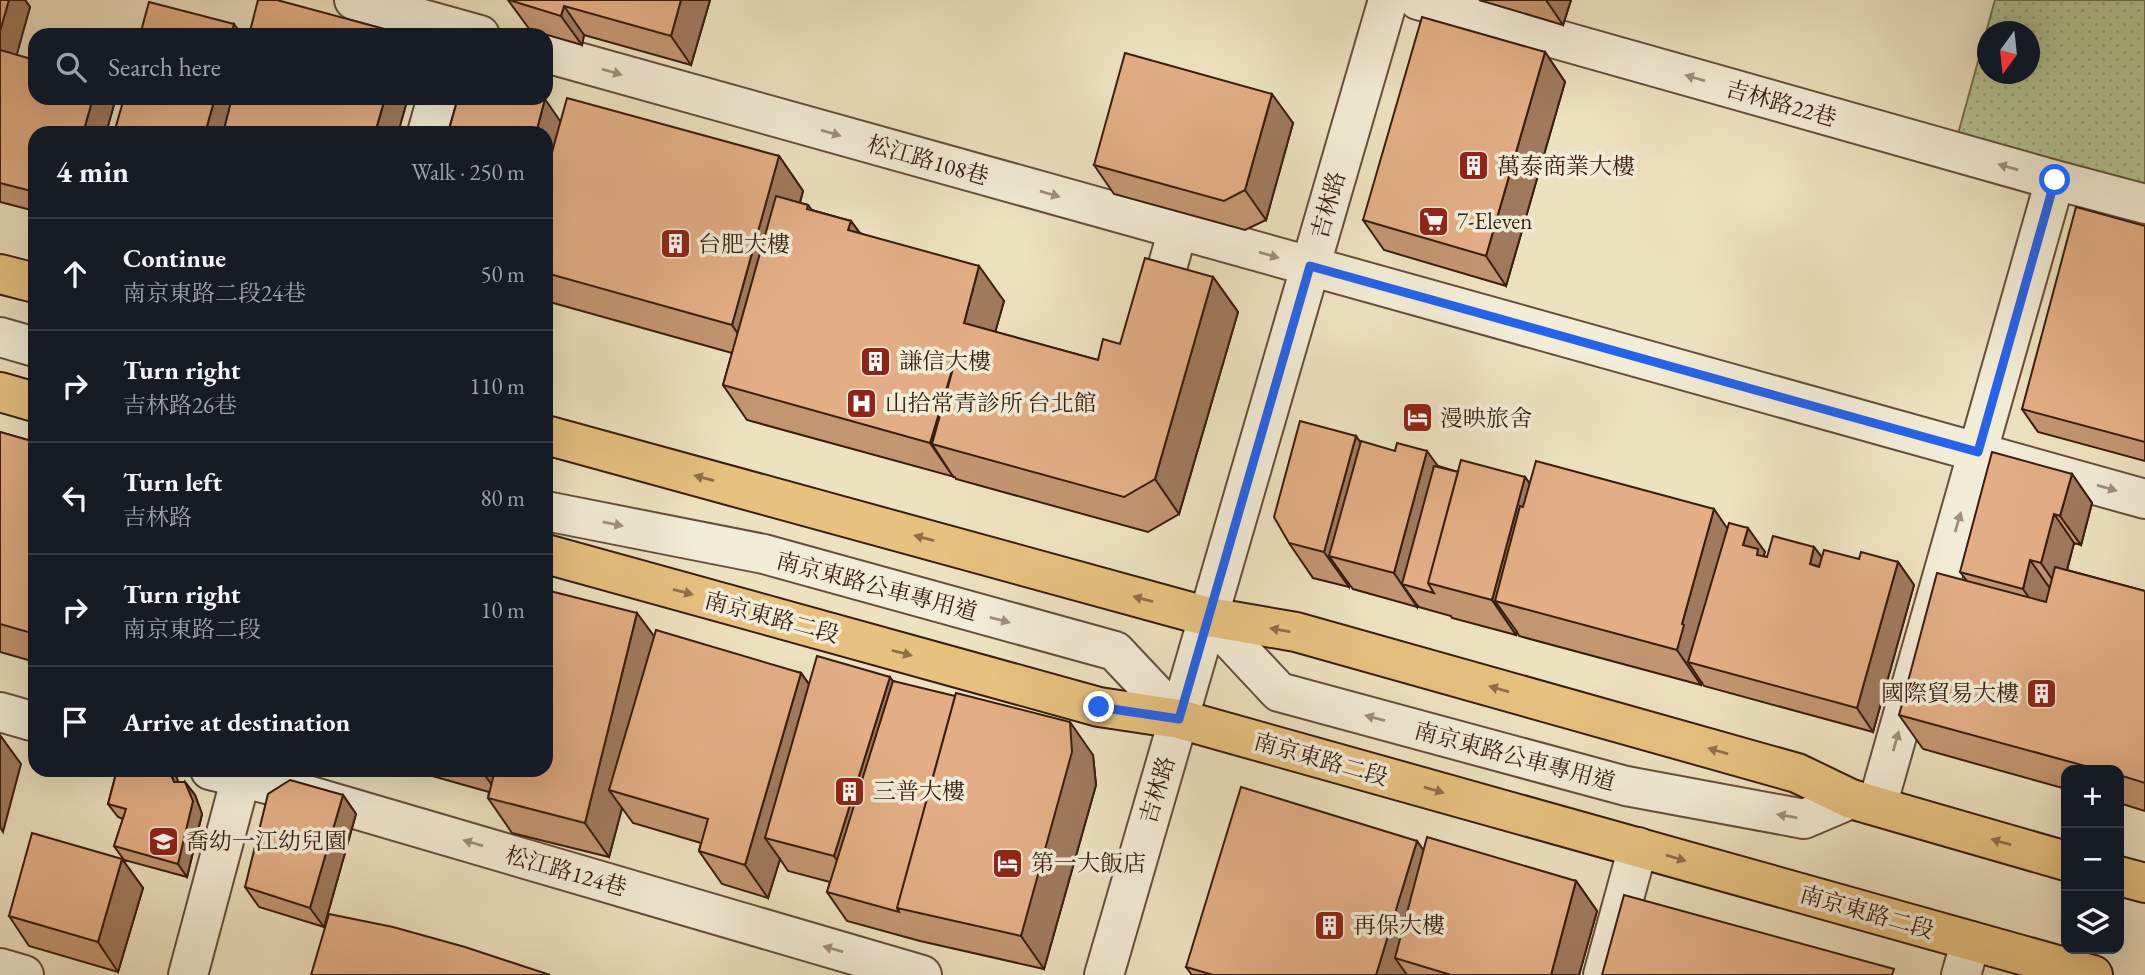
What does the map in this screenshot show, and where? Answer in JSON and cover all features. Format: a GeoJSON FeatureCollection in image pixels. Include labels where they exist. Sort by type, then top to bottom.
{"type":"FeatureCollection","features":[{"type":"Feature","properties":{"kind":"main road"},"geometry":{"type":"LineString","coordinates":[[0,274],[28,282]]}},
{"type":"Feature","properties":{"kind":"main road"},"geometry":{"type":"LineString","coordinates":[[0,392],[28,400]]}},
{"type":"Feature","properties":{"kind":"main road"},"geometry":{"type":"LineString","coordinates":[[553,437],[1209,617],[1296,632],[1797,773],[1864,803],[2061,860]]}},
{"type":"Feature","properties":{"kind":"main road","name":"南京東路二段"},"geometry":{"type":"LineString","coordinates":[[553,556],[1099,707],[1179,719],[1638,847],[1966,958],[2093,975]]}},
{"type":"Feature","properties":{"kind":"main road"},"geometry":{"type":"LineString","coordinates":[[2124,877],[2145,883]]}},
{"type":"Feature","properties":{"kind":"street"},"geometry":{"type":"LineString","coordinates":[[354,0],[464,25]]}},
{"type":"Feature","properties":{"kind":"street","name":"吉林路"},"geometry":{"type":"LineString","coordinates":[[1104,975],[1388,0]]}},
{"type":"Feature","properties":{"kind":"street","name":"吉林路22巷"},"geometry":{"type":"LineString","coordinates":[[1418,0],[2145,204]]}},
{"type":"Feature","properties":{"kind":"street","name":"松江路108巷"},"geometry":{"type":"LineString","coordinates":[[553,55],[2145,499]]}},
{"type":"Feature","properties":{"kind":"street"},"geometry":{"type":"LineString","coordinates":[[429,126],[435,105]]}},
{"type":"Feature","properties":{"kind":"street"},"geometry":{"type":"LineString","coordinates":[[1864,803],[1978,452],[2055,180]]}},
{"type":"Feature","properties":{"kind":"street"},"geometry":{"type":"LineString","coordinates":[[1144,348],[1178,229]]}},
{"type":"Feature","properties":{"kind":"street"},"geometry":{"type":"LineString","coordinates":[[0,337],[28,345]]}},
{"type":"Feature","properties":{"kind":"street","name":"南京東路公車專用道"},"geometry":{"type":"LineString","coordinates":[[553,512],[764,554],[1115,651],[1179,719]]}},
{"type":"Feature","properties":{"kind":"street","name":"南京東路公車專用道"},"geometry":{"type":"LineString","coordinates":[[1209,617],[1279,692],[1626,786],[1804,819],[1864,803]]}},
{"type":"Feature","properties":{"kind":"street"},"geometry":{"type":"LineString","coordinates":[[0,712],[28,720]]}},
{"type":"Feature","properties":{"kind":"street"},"geometry":{"type":"LineString","coordinates":[[188,975],[230,777]]}},
{"type":"Feature","properties":{"kind":"street","name":"松江路124巷"},"geometry":{"type":"LineString","coordinates":[[245,777],[922,975]]}},
{"type":"Feature","properties":{"kind":"street"},"geometry":{"type":"LineString","coordinates":[[1603,975],[1638,847]]}},
{"type":"Feature","properties":{"kind":"street"},"geometry":{"type":"LineString","coordinates":[[0,968],[24,975]]}},
{"type":"Feature","properties":{"kind":"green space"},"geometry":{"type":"Polygon","coordinates":[[[1995,0],[2145,0],[2145,186],[1958,134],[1977,65],[1977,84],[2040,84],[2040,21],[1989,21],[1995,0]]]}},
{"type":"Feature","properties":{"kind":"building"},"geometry":{"type":"Polygon","coordinates":[[[0,0],[9,0],[0,31],[0,0]]]}},
{"type":"Feature","properties":{"kind":"building"},"geometry":{"type":"Polygon","coordinates":[[[258,0],[277,0],[381,28],[251,28],[258,0]]]}},
{"type":"Feature","properties":{"kind":"building"},"geometry":{"type":"Polygon","coordinates":[[[509,0],[681,0],[671,36],[564,6],[561,16],[509,0]]]}},
{"type":"Feature","properties":{"kind":"building"},"geometry":{"type":"Polygon","coordinates":[[[149,2],[234,24],[233,28],[142,28],[149,2]]]}},
{"type":"Feature","properties":{"kind":"building","name":"萬泰商業大樓"},"geometry":{"type":"Polygon","coordinates":[[[1422,17],[1545,52],[1486,256],[1363,220],[1422,17]]]}},
{"type":"Feature","properties":{"kind":"building"},"geometry":{"type":"Polygon","coordinates":[[[0,50],[28,58],[28,105],[91,105],[85,126],[28,126],[28,190],[0,183],[0,50]]]}},
{"type":"Feature","properties":{"kind":"building"},"geometry":{"type":"Polygon","coordinates":[[[1125,53],[1272,94],[1245,190],[1224,201],[1094,165],[1125,53]]]}},
{"type":"Feature","properties":{"kind":"building","name":"台肥大樓"},"geometry":{"type":"Polygon","coordinates":[[[567,98],[779,156],[732,325],[553,275],[553,149],[567,98]]]}},
{"type":"Feature","properties":{"kind":"building"},"geometry":{"type":"Polygon","coordinates":[[[122,105],[213,105],[207,126],[116,126],[122,105]]]}},
{"type":"Feature","properties":{"kind":"building"},"geometry":{"type":"Polygon","coordinates":[[[230,105],[383,105],[377,126],[225,126],[230,105]]]}},
{"type":"Feature","properties":{"kind":"building"},"geometry":{"type":"Polygon","coordinates":[[[456,105],[543,105],[538,126],[450,126],[456,105]]]}},
{"type":"Feature","properties":{"kind":"building"},"geometry":{"type":"Polygon","coordinates":[[[776,196],[808,205],[807,209],[851,221],[848,230],[979,266],[964,323],[1098,360],[1103,339],[1120,344],[1145,258],[1213,277],[1155,479],[1124,497],[932,444],[957,354],[930,443],[723,385],[776,196]]]}},
{"type":"Feature","properties":{"kind":"building"},"geometry":{"type":"Polygon","coordinates":[[[2076,207],[2145,226],[2145,442],[2022,409],[2076,207]]]}},
{"type":"Feature","properties":{"kind":"building"},"geometry":{"type":"Polygon","coordinates":[[[1300,421],[1356,436],[1324,552],[1289,543],[1274,517],[1300,421]]]}},
{"type":"Feature","properties":{"kind":"building"},"geometry":{"type":"Polygon","coordinates":[[[0,432],[28,440],[28,632],[0,624],[0,432]]]}},
{"type":"Feature","properties":{"kind":"building"},"geometry":{"type":"Polygon","coordinates":[[[1361,441],[1395,451],[1397,443],[1427,451],[1394,573],[1329,556],[1361,441]]]}},
{"type":"Feature","properties":{"kind":"building"},"geometry":{"type":"Polygon","coordinates":[[[1992,452],[2072,474],[2060,516],[2054,514],[2041,563],[2030,560],[2023,589],[1960,572],[1992,452]]]}},
{"type":"Feature","properties":{"kind":"building"},"geometry":{"type":"Polygon","coordinates":[[[1461,460],[1525,477],[1492,600],[1428,583],[1461,460]]]}},
{"type":"Feature","properties":{"kind":"building"},"geometry":{"type":"Polygon","coordinates":[[[1536,461],[1714,509],[1677,650],[1495,601],[1520,506],[1523,507],[1536,461]]]}},
{"type":"Feature","properties":{"kind":"building"},"geometry":{"type":"Polygon","coordinates":[[[1434,466],[1458,472],[1428,583],[1434,593],[1402,584],[1434,466]]]}},
{"type":"Feature","properties":{"kind":"building"},"geometry":{"type":"Polygon","coordinates":[[[1729,523],[1748,528],[1743,545],[1758,549],[1757,555],[1767,557],[1773,536],[1814,547],[1810,564],[1819,567],[1824,550],[1859,559],[1861,552],[1898,562],[1857,708],[1688,662],[1729,523]]]}},
{"type":"Feature","properties":{"kind":"building","name":"國際貿易大樓"},"geometry":{"type":"Polygon","coordinates":[[[2055,567],[2145,591],[2145,783],[2124,777],[2124,765],[2082,765],[1899,715],[1937,573],[2046,602],[2055,567]]]}},
{"type":"Feature","properties":{"kind":"building"},"geometry":{"type":"Polygon","coordinates":[[[553,592],[637,613],[585,823],[488,798],[493,777],[553,777],[553,592]]]}},
{"type":"Feature","properties":{"kind":"building"},"geometry":{"type":"Polygon","coordinates":[[[656,630],[801,673],[745,865],[699,851],[708,819],[609,790],[656,630]]]}},
{"type":"Feature","properties":{"kind":"building"},"geometry":{"type":"Polygon","coordinates":[[[817,656],[890,677],[834,856],[765,838],[817,656]]]}},
{"type":"Feature","properties":{"kind":"building"},"geometry":{"type":"Polygon","coordinates":[[[893,681],[955,696],[897,908],[899,912],[827,892],[893,681]]]}},
{"type":"Feature","properties":{"kind":"building","name":"第一大飯店"},"geometry":{"type":"Polygon","coordinates":[[[956,693],[1070,722],[1072,752],[1021,936],[897,908],[956,693]]]}},
{"type":"Feature","properties":{"kind":"building","name":"喬幼一江幼兒園"},"geometry":{"type":"Polygon","coordinates":[[[115,777],[172,777],[174,782],[185,782],[193,801],[178,864],[114,846],[126,809],[108,804],[115,777]]]}},
{"type":"Feature","properties":{"kind":"building"},"geometry":{"type":"Polygon","coordinates":[[[290,780],[343,795],[310,908],[245,887],[268,794],[290,780]]]}},
{"type":"Feature","properties":{"kind":"building","name":"再保大樓"},"geometry":{"type":"Polygon","coordinates":[[[1241,787],[1417,841],[1376,975],[1213,975],[1186,967],[1241,787]]]}},
{"type":"Feature","properties":{"kind":"building"},"geometry":{"type":"Polygon","coordinates":[[[32,833],[122,859],[98,942],[9,916],[32,833]]]}},
{"type":"Feature","properties":{"kind":"building"},"geometry":{"type":"Polygon","coordinates":[[[1427,837],[1576,881],[1551,975],[1451,975],[1395,958],[1427,837]]]}},
{"type":"Feature","properties":{"kind":"building"},"geometry":{"type":"Polygon","coordinates":[[[1624,895],[1894,969],[1892,975],[1602,975],[1624,895]]]}},
{"type":"Feature","properties":{"kind":"building"},"geometry":{"type":"Polygon","coordinates":[[[329,914],[393,927],[550,975],[311,975],[329,914]]]}},
{"type":"Feature","properties":{"kind":"place","name":"萬泰商業大樓"},"geometry":{"type":"Point","coordinates":[1474,166]}},
{"type":"Feature","properties":{"kind":"place","name":"7-Eleven"},"geometry":{"type":"Point","coordinates":[1434,221]}},
{"type":"Feature","properties":{"kind":"place","name":"台肥大樓"},"geometry":{"type":"Point","coordinates":[675,244]}},
{"type":"Feature","properties":{"kind":"place","name":"謙信大樓"},"geometry":{"type":"Point","coordinates":[876,361]}},
{"type":"Feature","properties":{"kind":"place","name":"山拾常青診所 台北館"},"geometry":{"type":"Point","coordinates":[862,403]}},
{"type":"Feature","properties":{"kind":"place","name":"漫映旅舍"},"geometry":{"type":"Point","coordinates":[1417,418]}},
{"type":"Feature","properties":{"kind":"place","name":"國際貿易大樓"},"geometry":{"type":"Point","coordinates":[2042,693]}},
{"type":"Feature","properties":{"kind":"place","name":"三普大樓"},"geometry":{"type":"Point","coordinates":[850,791]}},
{"type":"Feature","properties":{"kind":"place","name":"喬幼一江幼兒園"},"geometry":{"type":"Point","coordinates":[163,841]}},
{"type":"Feature","properties":{"kind":"place","name":"第一大飯店"},"geometry":{"type":"Point","coordinates":[1008,863]}},
{"type":"Feature","properties":{"kind":"place","name":"再保大樓"},"geometry":{"type":"Point","coordinates":[1330,925]}},
{"type":"Feature","properties":{"kind":"route"},"geometry":{"type":"LineString","coordinates":[[1099,707],[1179,719],[1310,266],[1978,452],[2055,180]]}}]}
